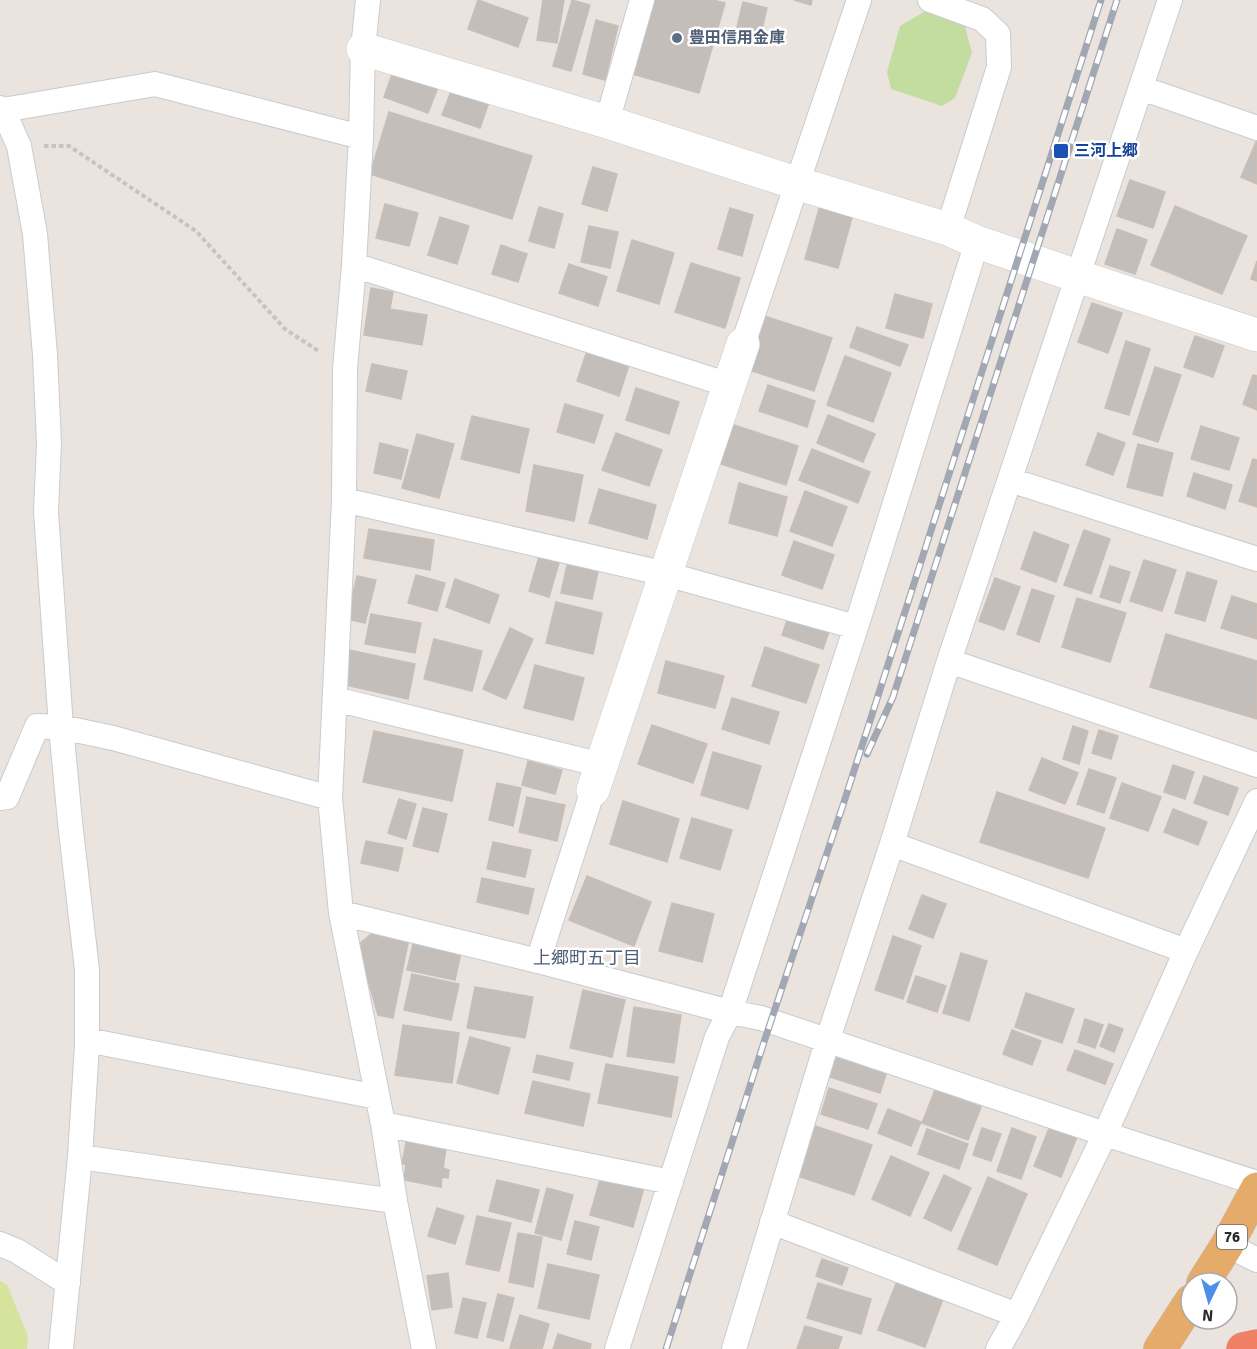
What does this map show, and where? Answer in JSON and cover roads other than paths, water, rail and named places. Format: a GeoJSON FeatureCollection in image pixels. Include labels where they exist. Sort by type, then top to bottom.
{"type":"FeatureCollection","features":[{"type":"Feature","properties":{"kind":"highway"},"geometry":{"type":"LineString","coordinates":[[1243,1349],[1257,1346]]}},
{"type":"Feature","properties":{"kind":"main road","name":"76"},"geometry":{"type":"LineString","coordinates":[[1211,1271],[1257,1189]]}},
{"type":"Feature","properties":{"kind":"main road"},"geometry":{"type":"LineString","coordinates":[[1165,1342],[1179,1320]]}},
{"type":"Feature","properties":{"kind":"street"},"geometry":{"type":"LineString","coordinates":[[368,0],[363,49],[354,265],[345,369],[344,500],[330,798],[341,913],[424,1349]]}},
{"type":"Feature","properties":{"kind":"street"},"geometry":{"type":"LineString","coordinates":[[607,122],[642,0]]}},
{"type":"Feature","properties":{"kind":"street"},"geometry":{"type":"LineString","coordinates":[[538,961],[859,0]]}},
{"type":"Feature","properties":{"kind":"street"},"geometry":{"type":"LineString","coordinates":[[930,0],[982,19],[998,34],[999,67],[948,229]]}},
{"type":"Feature","properties":{"kind":"street"},"geometry":{"type":"LineString","coordinates":[[734,1349],[827,1042],[949,661],[1170,0]]}},
{"type":"Feature","properties":{"kind":"street"},"geometry":{"type":"LineString","coordinates":[[363,49],[607,122],[948,229],[977,242],[1257,335]]}},
{"type":"Feature","properties":{"kind":"street"},"geometry":{"type":"LineString","coordinates":[[61,1349],[80,1157],[87,1040],[87,970],[61,727],[46,512],[49,443],[45,355],[35,234],[19,146],[2,109],[155,84],[361,137]]}},
{"type":"Feature","properties":{"kind":"street"},"geometry":{"type":"LineString","coordinates":[[1141,88],[1257,128]]}},
{"type":"Feature","properties":{"kind":"street"},"geometry":{"type":"LineString","coordinates":[[617,1349],[717,1037],[730,1012],[977,242]]}},
{"type":"Feature","properties":{"kind":"street"},"geometry":{"type":"LineString","coordinates":[[354,265],[729,385]]}},
{"type":"Feature","properties":{"kind":"street"},"geometry":{"type":"LineString","coordinates":[[1010,480],[1257,559]]}},
{"type":"Feature","properties":{"kind":"street"},"geometry":{"type":"LineString","coordinates":[[344,500],[666,574],[855,627]]}},
{"type":"Feature","properties":{"kind":"street"},"geometry":{"type":"LineString","coordinates":[[949,661],[1257,765]]}},
{"type":"Feature","properties":{"kind":"street"},"geometry":{"type":"LineString","coordinates":[[335,699],[598,777]]}},
{"type":"Feature","properties":{"kind":"street"},"geometry":{"type":"LineString","coordinates":[[0,798],[7,797],[37,726],[61,727],[113,738],[330,798]]}},
{"type":"Feature","properties":{"kind":"street"},"geometry":{"type":"LineString","coordinates":[[976,1349],[1000,1346],[1017,1315],[1105,1134],[1186,951],[1257,801]]}},
{"type":"Feature","properties":{"kind":"street"},"geometry":{"type":"LineString","coordinates":[[892,844],[1186,951]]}},
{"type":"Feature","properties":{"kind":"street"},"geometry":{"type":"LineString","coordinates":[[341,913],[772,1022],[1257,1183]]}},
{"type":"Feature","properties":{"kind":"street"},"geometry":{"type":"LineString","coordinates":[[87,1040],[377,1097]]}},
{"type":"Feature","properties":{"kind":"street"},"geometry":{"type":"LineString","coordinates":[[382,1124],[671,1182]]}},
{"type":"Feature","properties":{"kind":"street"},"geometry":{"type":"LineString","coordinates":[[80,1157],[395,1201]]}},
{"type":"Feature","properties":{"kind":"street"},"geometry":{"type":"LineString","coordinates":[[772,1222],[1017,1315]]}},
{"type":"Feature","properties":{"kind":"street"},"geometry":{"type":"LineString","coordinates":[[0,1244],[17,1251],[68,1283]]}},
{"type":"Feature","properties":{"kind":"street"},"geometry":{"type":"LineString","coordinates":[[1227,1245],[1257,1260]]}},
{"type":"Feature","properties":{"kind":"railway"},"geometry":{"type":"LineString","coordinates":[[666,1349],[1101,0]]}},
{"type":"Feature","properties":{"kind":"railway"},"geometry":{"type":"LineString","coordinates":[[867,754],[893,697],[1117,0]]}},
{"type":"Feature","properties":{"kind":"place","name":"豊田信用金庫"},"geometry":{"type":"Point","coordinates":[677,38]}},
{"type":"Feature","properties":{"kind":"place","name":"三河上郷"},"geometry":{"type":"Point","coordinates":[1061,151]}},
{"type":"Feature","properties":{"kind":"district","name":"上郷町五丁目"},"geometry":{"type":"Point","coordinates":[587,958]}}]}
